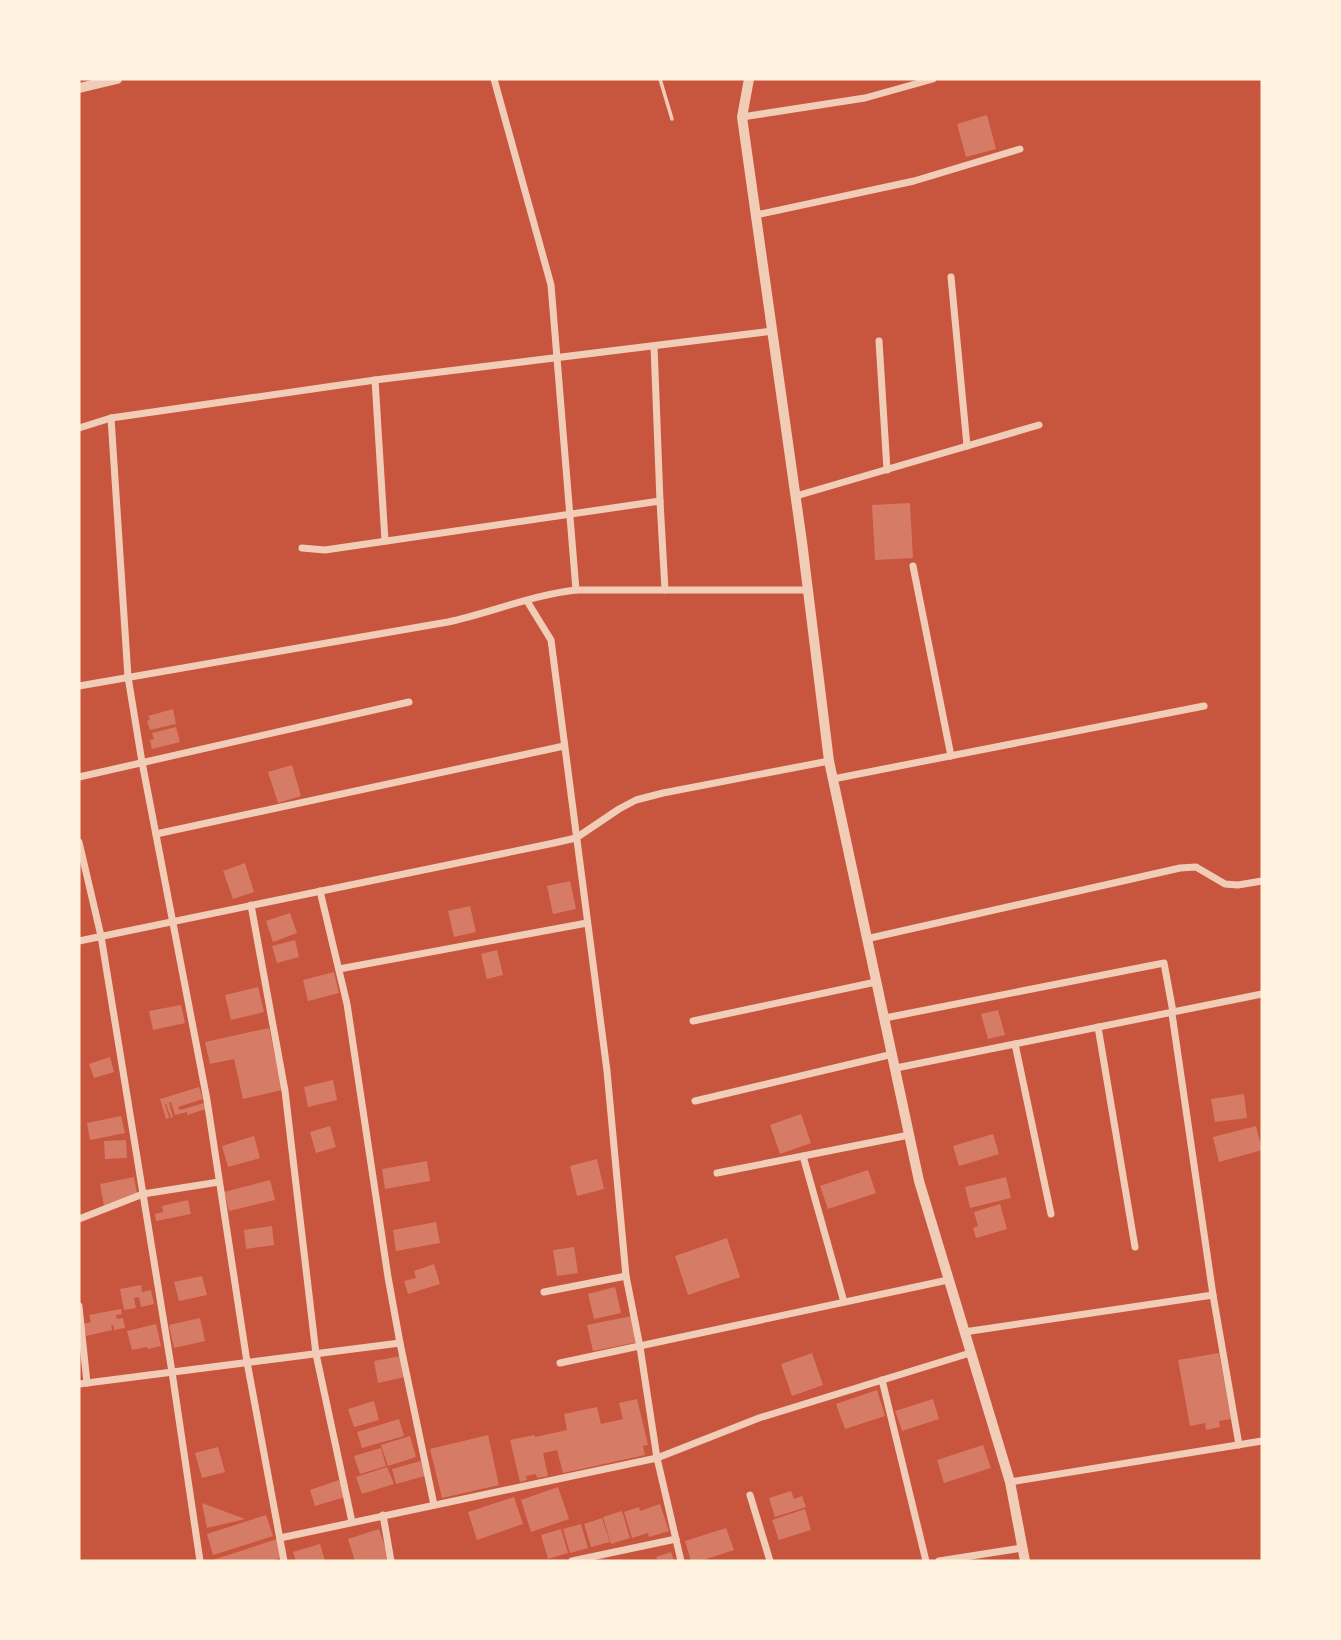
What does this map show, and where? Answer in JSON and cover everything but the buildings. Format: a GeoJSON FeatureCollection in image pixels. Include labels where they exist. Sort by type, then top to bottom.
{"type":"FeatureCollection","features":[{"type":"Feature","properties":{"kind":"street"},"geometry":{"type":"LineString","coordinates":[[79,88],[117,79]]}},
{"type":"Feature","properties":{"kind":"street"},"geometry":{"type":"LineString","coordinates":[[494,79],[551,285],[576,590]]}},
{"type":"Feature","properties":{"kind":"street"},"geometry":{"type":"LineString","coordinates":[[749,79],[742,117],[796,496],[829,761],[919,1181],[1010,1482],[1025,1561]]}},
{"type":"Feature","properties":{"kind":"street"},"geometry":{"type":"LineString","coordinates":[[742,117],[865,98],[933,79]]}},
{"type":"Feature","properties":{"kind":"street"},"geometry":{"type":"LineString","coordinates":[[756,215],[914,181],[1020,149]]}},
{"type":"Feature","properties":{"kind":"street"},"geometry":{"type":"LineString","coordinates":[[951,276],[967,446]]}},
{"type":"Feature","properties":{"kind":"street"},"geometry":{"type":"LineString","coordinates":[[79,428],[111,418],[375,380],[773,331]]}},
{"type":"Feature","properties":{"kind":"street"},"geometry":{"type":"LineString","coordinates":[[878,341],[887,470]]}},
{"type":"Feature","properties":{"kind":"street"},"geometry":{"type":"LineString","coordinates":[[654,346],[665,590]]}},
{"type":"Feature","properties":{"kind":"street"},"geometry":{"type":"LineString","coordinates":[[375,380],[385,541]]}},
{"type":"Feature","properties":{"kind":"street"},"geometry":{"type":"LineString","coordinates":[[111,418],[128,677],[207,1100],[247,1362],[284,1561]]}},
{"type":"Feature","properties":{"kind":"street"},"geometry":{"type":"LineString","coordinates":[[796,496],[1039,425]]}},
{"type":"Feature","properties":{"kind":"street"},"geometry":{"type":"LineString","coordinates":[[302,548],[326,550],[660,501]]}},
{"type":"Feature","properties":{"kind":"street"},"geometry":{"type":"LineString","coordinates":[[913,566],[951,756]]}},
{"type":"Feature","properties":{"kind":"street"},"geometry":{"type":"LineString","coordinates":[[79,686],[435,625],[474,617],[556,592],[808,590]]}},
{"type":"Feature","properties":{"kind":"street"},"geometry":{"type":"LineString","coordinates":[[527,601],[551,640],[607,1071],[626,1276],[657,1458],[681,1561]]}},
{"type":"Feature","properties":{"kind":"street"},"geometry":{"type":"LineString","coordinates":[[79,777],[409,702]]}},
{"type":"Feature","properties":{"kind":"street"},"geometry":{"type":"LineString","coordinates":[[833,779],[1204,706]]}},
{"type":"Feature","properties":{"kind":"street"},"geometry":{"type":"LineString","coordinates":[[156,834],[565,746]]}},
{"type":"Feature","properties":{"kind":"street"},"geometry":{"type":"LineString","coordinates":[[79,941],[576,838],[636,800],[829,761]]}},
{"type":"Feature","properties":{"kind":"street"},"geometry":{"type":"LineString","coordinates":[[79,842],[101,936],[200,1561]]}},
{"type":"Feature","properties":{"kind":"street"},"geometry":{"type":"LineString","coordinates":[[866,939],[1180,868],[1196,867],[1225,884],[1262,881]]}},
{"type":"Feature","properties":{"kind":"street"},"geometry":{"type":"LineString","coordinates":[[320,891],[347,1003],[400,1343],[433,1505]]}},
{"type":"Feature","properties":{"kind":"street"},"geometry":{"type":"LineString","coordinates":[[251,905],[285,1091],[316,1354],[352,1522]]}},
{"type":"Feature","properties":{"kind":"street"},"geometry":{"type":"LineString","coordinates":[[339,969],[587,923]]}},
{"type":"Feature","properties":{"kind":"street"},"geometry":{"type":"LineString","coordinates":[[884,1018],[1164,963],[1213,1295],[1239,1444]]}},
{"type":"Feature","properties":{"kind":"street"},"geometry":{"type":"LineString","coordinates":[[693,1021],[876,982]]}},
{"type":"Feature","properties":{"kind":"street"},"geometry":{"type":"LineString","coordinates":[[895,1068],[1262,994]]}},
{"type":"Feature","properties":{"kind":"street"},"geometry":{"type":"LineString","coordinates":[[1098,1027],[1135,1247]]}},
{"type":"Feature","properties":{"kind":"street"},"geometry":{"type":"LineString","coordinates":[[1015,1044],[1051,1214]]}},
{"type":"Feature","properties":{"kind":"street"},"geometry":{"type":"LineString","coordinates":[[695,1101],[892,1054]]}},
{"type":"Feature","properties":{"kind":"street"},"geometry":{"type":"LineString","coordinates":[[718,1173],[909,1135]]}},
{"type":"Feature","properties":{"kind":"street"},"geometry":{"type":"LineString","coordinates":[[803,1156],[844,1302]]}},
{"type":"Feature","properties":{"kind":"street"},"geometry":{"type":"LineString","coordinates":[[79,1219],[143,1194],[219,1182]]}},
{"type":"Feature","properties":{"kind":"street"},"geometry":{"type":"LineString","coordinates":[[544,1292],[626,1276]]}},
{"type":"Feature","properties":{"kind":"street"},"geometry":{"type":"LineString","coordinates":[[561,1363],[948,1280]]}},
{"type":"Feature","properties":{"kind":"street"},"geometry":{"type":"LineString","coordinates":[[964,1332],[1213,1295]]}},
{"type":"Feature","properties":{"kind":"street"},"geometry":{"type":"LineString","coordinates":[[79,1306],[83,1383],[400,1343]]}},
{"type":"Feature","properties":{"kind":"street"},"geometry":{"type":"LineString","coordinates":[[280,1538],[657,1458],[758,1418],[970,1353]]}},
{"type":"Feature","properties":{"kind":"street"},"geometry":{"type":"LineString","coordinates":[[882,1380],[926,1561]]}},
{"type":"Feature","properties":{"kind":"street"},"geometry":{"type":"LineString","coordinates":[[1010,1482],[1262,1441]]}},
{"type":"Feature","properties":{"kind":"street"},"geometry":{"type":"LineString","coordinates":[[750,1495],[771,1561]]}},
{"type":"Feature","properties":{"kind":"street"},"geometry":{"type":"LineString","coordinates":[[383,1516],[391,1561]]}},
{"type":"Feature","properties":{"kind":"street"},"geometry":{"type":"LineString","coordinates":[[572,1561],[676,1539]]}},
{"type":"Feature","properties":{"kind":"street"},"geometry":{"type":"LineString","coordinates":[[939,1561],[1023,1548]]}},
{"type":"Feature","properties":{"kind":"lane"},"geometry":{"type":"LineString","coordinates":[[660,79],[672,119]]}}]}
